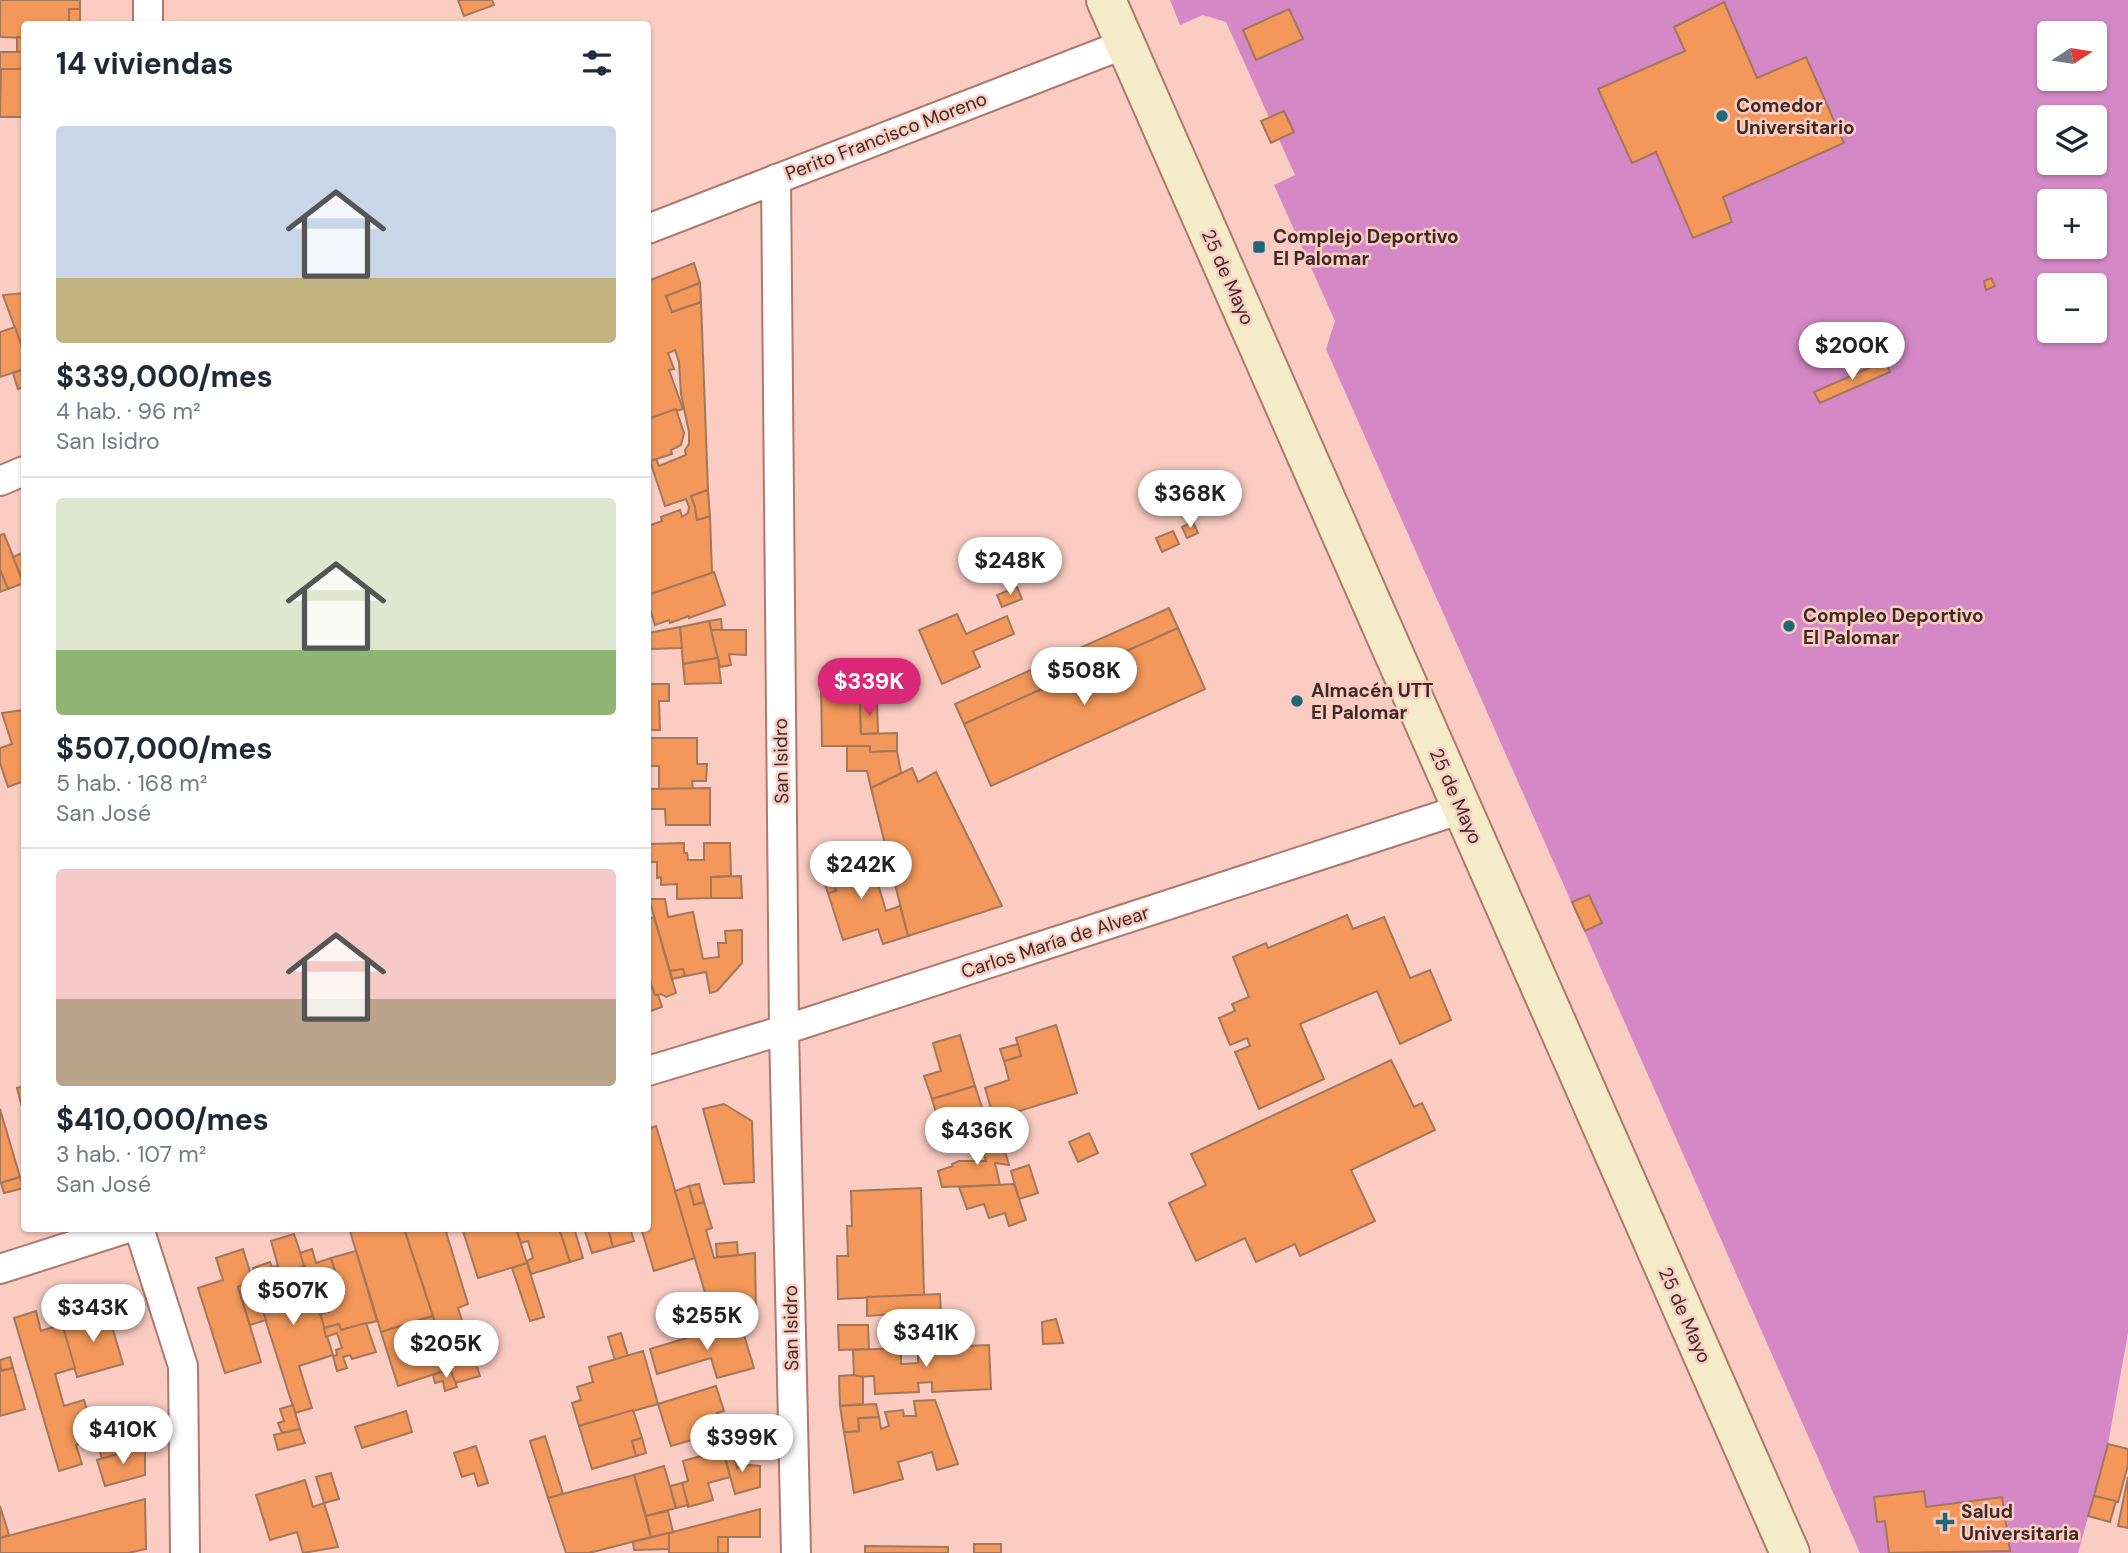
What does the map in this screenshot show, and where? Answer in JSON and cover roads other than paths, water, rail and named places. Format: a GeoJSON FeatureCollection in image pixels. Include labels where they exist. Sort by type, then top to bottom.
{"type":"FeatureCollection","features":[{"type":"Feature","properties":{"kind":"street"},"geometry":{"type":"LineString","coordinates":[[148,0],[148,21]]}},
{"type":"Feature","properties":{"kind":"street","name":"25 de Mayo"},"geometry":{"type":"LineString","coordinates":[[1106,0],[1790,1553]]}},
{"type":"Feature","properties":{"kind":"street","name":"Perito Francisco Moreno"},"geometry":{"type":"LineString","coordinates":[[651,228],[1125,44]]}},
{"type":"Feature","properties":{"kind":"street","name":"San Isidro"},"geometry":{"type":"LineString","coordinates":[[776,179],[784,1030],[796,1553]]}},
{"type":"Feature","properties":{"kind":"street"},"geometry":{"type":"LineString","coordinates":[[0,481],[21,472]]}},
{"type":"Feature","properties":{"kind":"street","name":"Carlos María de Alvear"},"geometry":{"type":"LineString","coordinates":[[651,1070],[784,1030],[1462,809]]}},
{"type":"Feature","properties":{"kind":"street"},"geometry":{"type":"LineString","coordinates":[[0,1269],[116,1232]]}},
{"type":"Feature","properties":{"kind":"street"},"geometry":{"type":"LineString","coordinates":[[140,1232],[183,1366],[185,1553]]}},
{"type":"Feature","properties":{"kind":"place","name":"Comedor Universitario"},"geometry":{"type":"Point","coordinates":[1722,116]}},
{"type":"Feature","properties":{"kind":"place","name":"Complejo Deportivo El Palomar"},"geometry":{"type":"Point","coordinates":[1259,247]}},
{"type":"Feature","properties":{"kind":"place","name":"Compleo Deportivo El Palomar"},"geometry":{"type":"Point","coordinates":[1789,626]}},
{"type":"Feature","properties":{"kind":"place","name":"Almacén UTT El Palomar"},"geometry":{"type":"Point","coordinates":[1297,701]}},
{"type":"Feature","properties":{"kind":"place","name":"Salud Universitaria"},"geometry":{"type":"Point","coordinates":[1945,1522]}}]}
